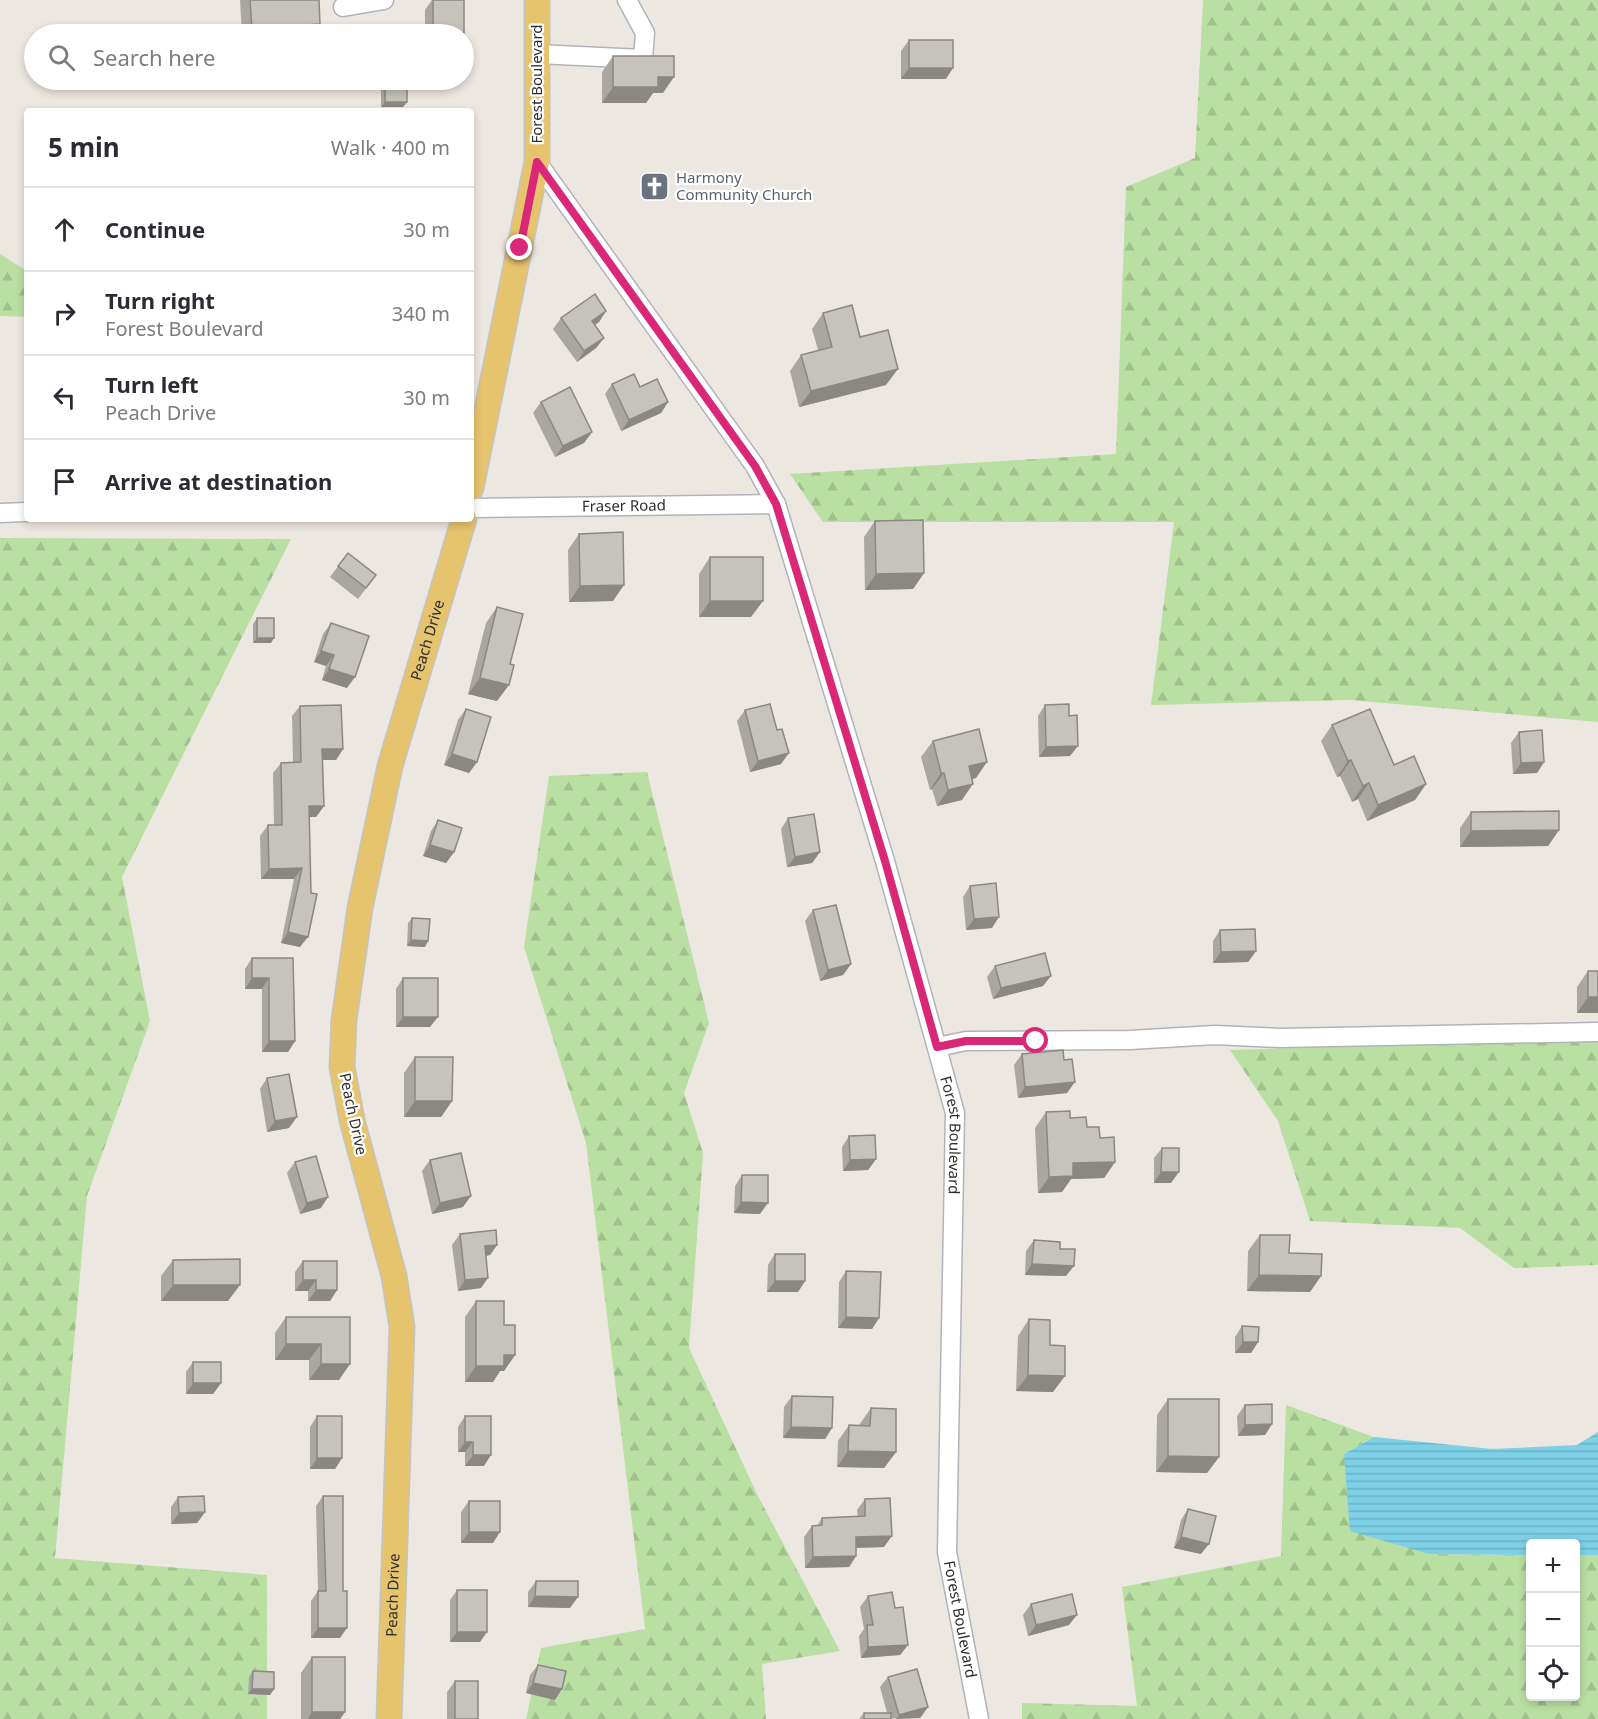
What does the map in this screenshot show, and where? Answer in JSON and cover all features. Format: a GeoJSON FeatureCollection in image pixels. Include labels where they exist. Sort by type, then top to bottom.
{"type":"FeatureCollection","features":[{"type":"Feature","properties":{"kind":"main road","name":"Forest Boulevard"},"geometry":{"type":"LineString","coordinates":[[537,0],[537,162]]}},
{"type":"Feature","properties":{"kind":"main road"},"geometry":{"type":"LineString","coordinates":[[474,473],[537,162]]}},
{"type":"Feature","properties":{"kind":"main road","name":"Peach Drive"},"geometry":{"type":"LineString","coordinates":[[389,1719],[402,1327],[394,1276],[352,1120],[342,1067],[344,1020],[360,908],[390,766],[463,522]]}},
{"type":"Feature","properties":{"kind":"street"},"geometry":{"type":"LineString","coordinates":[[343,7],[384,0]]}},
{"type":"Feature","properties":{"kind":"street"},"geometry":{"type":"LineString","coordinates":[[537,54],[643,59],[645,33],[627,0]]}},
{"type":"Feature","properties":{"kind":"street","name":"Forest Boulevard"},"geometry":{"type":"LineString","coordinates":[[537,162],[755,466],[776,504],[885,861],[956,1113],[947,1552],[980,1719]]}},
{"type":"Feature","properties":{"kind":"street","name":"Fraser Road"},"geometry":{"type":"LineString","coordinates":[[474,508],[776,504]]}},
{"type":"Feature","properties":{"kind":"street"},"geometry":{"type":"LineString","coordinates":[[0,513],[24,513]]}},
{"type":"Feature","properties":{"kind":"street"},"geometry":{"type":"LineString","coordinates":[[937,1047],[966,1041],[1130,1040],[1215,1035],[1280,1038],[1598,1032]]}},
{"type":"Feature","properties":{"kind":"green space"},"geometry":{"type":"Polygon","coordinates":[[[1203,0],[1598,0],[1598,722],[1350,700],[1151,705],[1174,522],[823,522],[790,474],[1116,454],[1126,187],[1195,158],[1203,0]]]}},
{"type":"Feature","properties":{"kind":"green space"},"geometry":{"type":"Polygon","coordinates":[[[0,254],[24,269],[24,317],[0,316],[0,254]]]}},
{"type":"Feature","properties":{"kind":"green space"},"geometry":{"type":"Polygon","coordinates":[[[0,538],[291,539],[122,877],[150,1021],[87,1196],[55,1558],[267,1575],[267,1719],[0,1719],[0,538]]]}},
{"type":"Feature","properties":{"kind":"green space"},"geometry":{"type":"Polygon","coordinates":[[[647,772],[709,1023],[684,1093],[703,1153],[689,1348],[758,1496],[840,1651],[762,1664],[766,1719],[526,1719],[541,1648],[645,1629],[586,1143],[524,947],[549,776],[647,772]]]}},
{"type":"Feature","properties":{"kind":"green space"},"geometry":{"type":"Polygon","coordinates":[[[1598,1039],[1598,1265],[1514,1268],[1460,1228],[1310,1221],[1278,1121],[1230,1050],[1598,1039]]]}},
{"type":"Feature","properties":{"kind":"green space"},"geometry":{"type":"Polygon","coordinates":[[[1286,1405],[1374,1437],[1344,1454],[1429,1554],[1526,1555],[1526,1701],[1580,1701],[1580,1555],[1598,1555],[1598,1719],[1022,1719],[1022,1703],[1137,1706],[1122,1587],[1281,1556],[1286,1405]]]}},
{"type":"Feature","properties":{"kind":"water"},"geometry":{"type":"Polygon","coordinates":[[[1598,1432],[1598,1555],[1580,1555],[1580,1539],[1526,1539],[1526,1555],[1429,1554],[1350,1531],[1344,1454],[1374,1437],[1492,1449],[1577,1445],[1598,1432]]]}},
{"type":"Feature","properties":{"kind":"building"},"geometry":{"type":"Polygon","coordinates":[[[250,0],[319,0],[320,24],[252,24],[250,0]]]}},
{"type":"Feature","properties":{"kind":"building"},"geometry":{"type":"Polygon","coordinates":[[[433,0],[464,0],[464,24],[433,24],[433,0]]]}},
{"type":"Feature","properties":{"kind":"building"},"geometry":{"type":"Polygon","coordinates":[[[909,40],[953,40],[953,68],[909,68],[909,40]]]}},
{"type":"Feature","properties":{"kind":"building"},"geometry":{"type":"Polygon","coordinates":[[[613,56],[674,56],[674,77],[658,77],[658,87],[613,87],[613,56]]]}},
{"type":"Feature","properties":{"kind":"building"},"geometry":{"type":"Polygon","coordinates":[[[385,90],[407,90],[407,102],[385,102],[385,90]]]}},
{"type":"Feature","properties":{"kind":"building"},"geometry":{"type":"Polygon","coordinates":[[[595,294],[606,311],[592,321],[604,338],[584,351],[561,318],[595,294]]]}},
{"type":"Feature","properties":{"kind":"building"},"geometry":{"type":"Polygon","coordinates":[[[852,305],[860,337],[888,330],[898,369],[811,391],[801,355],[832,347],[823,313],[852,305]]]}},
{"type":"Feature","properties":{"kind":"building"},"geometry":{"type":"Polygon","coordinates":[[[634,374],[640,387],[657,379],[668,402],[629,420],[612,384],[634,374]]]}},
{"type":"Feature","properties":{"kind":"building"},"geometry":{"type":"Polygon","coordinates":[[[570,387],[592,432],[563,446],[541,402],[570,387]]]}},
{"type":"Feature","properties":{"kind":"building"},"geometry":{"type":"Polygon","coordinates":[[[923,520],[924,573],[876,574],[875,521],[923,520]]]}},
{"type":"Feature","properties":{"kind":"building"},"geometry":{"type":"Polygon","coordinates":[[[623,532],[624,585],[580,586],[579,534],[623,532]]]}},
{"type":"Feature","properties":{"kind":"building"},"geometry":{"type":"Polygon","coordinates":[[[348,553],[376,575],[366,588],[338,566],[348,553]]]}},
{"type":"Feature","properties":{"kind":"building"},"geometry":{"type":"Polygon","coordinates":[[[710,557],[763,557],[763,601],[710,601],[710,557]]]}},
{"type":"Feature","properties":{"kind":"building"},"geometry":{"type":"Polygon","coordinates":[[[497,607],[523,614],[510,664],[514,665],[509,685],[480,678],[497,607]]]}},
{"type":"Feature","properties":{"kind":"building"},"geometry":{"type":"Polygon","coordinates":[[[257,618],[274,618],[274,638],[257,638],[257,618]]]}},
{"type":"Feature","properties":{"kind":"building"},"geometry":{"type":"Polygon","coordinates":[[[331,623],[369,636],[355,677],[329,669],[334,655],[321,651],[331,623]]]}},
{"type":"Feature","properties":{"kind":"building"},"geometry":{"type":"Polygon","coordinates":[[[770,704],[777,730],[782,729],[789,753],[758,761],[745,710],[770,704]]]}},
{"type":"Feature","properties":{"kind":"building"},"geometry":{"type":"Polygon","coordinates":[[[1069,704],[1069,716],[1077,715],[1078,746],[1046,747],[1045,705],[1069,704]]]}},
{"type":"Feature","properties":{"kind":"building"},"geometry":{"type":"Polygon","coordinates":[[[341,705],[343,749],[322,749],[324,806],[309,806],[311,893],[317,894],[308,937],[288,932],[302,868],[269,869],[268,825],[282,825],[281,763],[301,762],[300,706],[341,705]]]}},
{"type":"Feature","properties":{"kind":"building"},"geometry":{"type":"Polygon","coordinates":[[[466,709],[491,717],[477,762],[452,754],[466,709]]]}},
{"type":"Feature","properties":{"kind":"building"},"geometry":{"type":"Polygon","coordinates":[[[1370,709],[1394,765],[1414,756],[1426,784],[1378,805],[1369,783],[1363,786],[1351,760],[1348,761],[1332,725],[1370,709]]]}},
{"type":"Feature","properties":{"kind":"building"},"geometry":{"type":"Polygon","coordinates":[[[979,729],[987,762],[969,766],[973,784],[948,790],[933,741],[979,729]]]}},
{"type":"Feature","properties":{"kind":"building"},"geometry":{"type":"Polygon","coordinates":[[[1542,730],[1544,762],[1521,763],[1519,732],[1542,730]]]}},
{"type":"Feature","properties":{"kind":"building"},"geometry":{"type":"Polygon","coordinates":[[[1559,811],[1559,830],[1471,831],[1471,812],[1559,811]]]}},
{"type":"Feature","properties":{"kind":"building"},"geometry":{"type":"Polygon","coordinates":[[[814,814],[820,852],[795,857],[788,818],[814,814]]]}},
{"type":"Feature","properties":{"kind":"building"},"geometry":{"type":"Polygon","coordinates":[[[438,820],[462,828],[454,852],[430,845],[438,820]]]}},
{"type":"Feature","properties":{"kind":"building"},"geometry":{"type":"Polygon","coordinates":[[[996,883],[999,917],[974,919],[970,886],[996,883]]]}},
{"type":"Feature","properties":{"kind":"building"},"geometry":{"type":"Polygon","coordinates":[[[836,905],[851,964],[828,970],[813,910],[836,905]]]}},
{"type":"Feature","properties":{"kind":"building"},"geometry":{"type":"Polygon","coordinates":[[[412,918],[430,919],[428,941],[411,940],[412,918]]]}},
{"type":"Feature","properties":{"kind":"building"},"geometry":{"type":"Polygon","coordinates":[[[1255,929],[1256,951],[1221,952],[1220,930],[1255,929]]]}},
{"type":"Feature","properties":{"kind":"building"},"geometry":{"type":"Polygon","coordinates":[[[1045,953],[1051,976],[1001,988],[995,966],[1045,953]]]}},
{"type":"Feature","properties":{"kind":"building"},"geometry":{"type":"Polygon","coordinates":[[[252,958],[293,958],[295,1041],[269,1041],[269,978],[252,978],[252,958]]]}},
{"type":"Feature","properties":{"kind":"building"},"geometry":{"type":"Polygon","coordinates":[[[1588,971],[1598,971],[1598,997],[1588,997],[1588,971]]]}},
{"type":"Feature","properties":{"kind":"building"},"geometry":{"type":"Polygon","coordinates":[[[403,978],[438,978],[438,1017],[403,1017],[403,978]]]}},
{"type":"Feature","properties":{"kind":"building"},"geometry":{"type":"Polygon","coordinates":[[[1063,1050],[1064,1060],[1072,1059],[1075,1082],[1025,1087],[1022,1054],[1063,1050]]]}},
{"type":"Feature","properties":{"kind":"building"},"geometry":{"type":"Polygon","coordinates":[[[415,1057],[453,1057],[452,1101],[415,1101],[415,1057]]]}},
{"type":"Feature","properties":{"kind":"building"},"geometry":{"type":"Polygon","coordinates":[[[289,1074],[297,1117],[275,1121],[267,1078],[289,1074]]]}},
{"type":"Feature","properties":{"kind":"building"},"geometry":{"type":"Polygon","coordinates":[[[1070,1111],[1070,1118],[1086,1117],[1087,1127],[1099,1127],[1100,1138],[1114,1137],[1115,1162],[1073,1163],[1073,1176],[1049,1177],[1046,1112],[1070,1111]]]}},
{"type":"Feature","properties":{"kind":"building"},"geometry":{"type":"Polygon","coordinates":[[[875,1135],[876,1159],[850,1160],[849,1136],[875,1135]]]}},
{"type":"Feature","properties":{"kind":"building"},"geometry":{"type":"Polygon","coordinates":[[[1162,1148],[1179,1148],[1179,1172],[1161,1172],[1162,1148]]]}},
{"type":"Feature","properties":{"kind":"building"},"geometry":{"type":"Polygon","coordinates":[[[461,1153],[471,1196],[440,1203],[430,1160],[461,1153]]]}},
{"type":"Feature","properties":{"kind":"building"},"geometry":{"type":"Polygon","coordinates":[[[316,1156],[328,1197],[307,1203],[295,1162],[316,1156]]]}},
{"type":"Feature","properties":{"kind":"building"},"geometry":{"type":"Polygon","coordinates":[[[742,1175],[768,1175],[768,1203],[741,1202],[742,1175]]]}},
{"type":"Feature","properties":{"kind":"building"},"geometry":{"type":"Polygon","coordinates":[[[496,1230],[497,1245],[485,1246],[488,1278],[465,1280],[460,1234],[496,1230]]]}},
{"type":"Feature","properties":{"kind":"building"},"geometry":{"type":"Polygon","coordinates":[[[1260,1235],[1290,1235],[1289,1253],[1322,1254],[1321,1276],[1259,1275],[1260,1235]]]}},
{"type":"Feature","properties":{"kind":"building"},"geometry":{"type":"Polygon","coordinates":[[[1034,1240],[1060,1242],[1060,1249],[1075,1249],[1074,1266],[1032,1264],[1034,1240]]]}},
{"type":"Feature","properties":{"kind":"building"},"geometry":{"type":"Polygon","coordinates":[[[775,1254],[805,1254],[805,1281],[775,1281],[775,1254]]]}},
{"type":"Feature","properties":{"kind":"building"},"geometry":{"type":"Polygon","coordinates":[[[240,1259],[240,1285],[173,1285],[173,1260],[240,1259]]]}},
{"type":"Feature","properties":{"kind":"building"},"geometry":{"type":"Polygon","coordinates":[[[303,1261],[337,1261],[337,1290],[316,1290],[316,1280],[303,1280],[303,1261]]]}},
{"type":"Feature","properties":{"kind":"building"},"geometry":{"type":"Polygon","coordinates":[[[846,1271],[881,1272],[879,1318],[846,1317],[846,1271]]]}},
{"type":"Feature","properties":{"kind":"building"},"geometry":{"type":"Polygon","coordinates":[[[476,1301],[504,1301],[504,1325],[515,1325],[515,1355],[504,1355],[504,1366],[476,1366],[476,1301]]]}},
{"type":"Feature","properties":{"kind":"building"},"geometry":{"type":"Polygon","coordinates":[[[286,1317],[350,1317],[350,1364],[321,1364],[321,1344],[286,1344],[286,1317]]]}},
{"type":"Feature","properties":{"kind":"building"},"geometry":{"type":"Polygon","coordinates":[[[1029,1319],[1050,1320],[1050,1345],[1065,1346],[1065,1376],[1028,1375],[1029,1319]]]}},
{"type":"Feature","properties":{"kind":"building"},"geometry":{"type":"Polygon","coordinates":[[[1242,1326],[1259,1327],[1258,1342],[1243,1342],[1242,1326]]]}},
{"type":"Feature","properties":{"kind":"building"},"geometry":{"type":"Polygon","coordinates":[[[193,1362],[221,1362],[221,1383],[193,1383],[193,1362]]]}},
{"type":"Feature","properties":{"kind":"building"},"geometry":{"type":"Polygon","coordinates":[[[792,1396],[833,1397],[832,1428],[791,1427],[792,1396]]]}},
{"type":"Feature","properties":{"kind":"building"},"geometry":{"type":"Polygon","coordinates":[[[1168,1399],[1219,1399],[1219,1457],[1168,1456],[1168,1399]]]}},
{"type":"Feature","properties":{"kind":"building"},"geometry":{"type":"Polygon","coordinates":[[[1272,1404],[1272,1424],[1245,1425],[1245,1405],[1272,1404]]]}},
{"type":"Feature","properties":{"kind":"building"},"geometry":{"type":"Polygon","coordinates":[[[871,1408],[896,1409],[896,1452],[848,1451],[849,1425],[870,1426],[871,1408]]]}},
{"type":"Feature","properties":{"kind":"building"},"geometry":{"type":"Polygon","coordinates":[[[317,1416],[342,1416],[342,1458],[317,1458],[317,1416]]]}},
{"type":"Feature","properties":{"kind":"building"},"geometry":{"type":"Polygon","coordinates":[[[465,1416],[491,1416],[491,1455],[473,1455],[473,1442],[465,1442],[465,1416]]]}},
{"type":"Feature","properties":{"kind":"building"},"geometry":{"type":"Polygon","coordinates":[[[204,1496],[205,1512],[179,1513],[178,1497],[204,1496]]]}},
{"type":"Feature","properties":{"kind":"building"},"geometry":{"type":"Polygon","coordinates":[[[323,1496],[343,1496],[343,1591],[347,1591],[347,1628],[318,1628],[318,1591],[326,1591],[323,1496]]]}},
{"type":"Feature","properties":{"kind":"building"},"geometry":{"type":"Polygon","coordinates":[[[890,1498],[892,1536],[856,1537],[856,1556],[813,1557],[812,1526],[822,1525],[822,1518],[865,1516],[865,1499],[890,1498]]]}},
{"type":"Feature","properties":{"kind":"building"},"geometry":{"type":"Polygon","coordinates":[[[469,1501],[500,1501],[500,1532],[469,1532],[469,1501]]]}},
{"type":"Feature","properties":{"kind":"building"},"geometry":{"type":"Polygon","coordinates":[[[1188,1509],[1216,1516],[1209,1544],[1181,1537],[1188,1509]]]}},
{"type":"Feature","properties":{"kind":"building"},"geometry":{"type":"Polygon","coordinates":[[[536,1581],[578,1581],[578,1597],[535,1596],[536,1581]]]}},
{"type":"Feature","properties":{"kind":"building"},"geometry":{"type":"Polygon","coordinates":[[[457,1590],[487,1590],[487,1632],[457,1632],[457,1590]]]}},
{"type":"Feature","properties":{"kind":"building"},"geometry":{"type":"Polygon","coordinates":[[[892,1592],[895,1608],[903,1607],[908,1645],[868,1647],[867,1625],[873,1625],[868,1596],[892,1592]]]}},
{"type":"Feature","properties":{"kind":"building"},"geometry":{"type":"Polygon","coordinates":[[[1072,1594],[1077,1615],[1036,1625],[1031,1604],[1072,1594]]]}},
{"type":"Feature","properties":{"kind":"building"},"geometry":{"type":"Polygon","coordinates":[[[312,1657],[345,1657],[345,1712],[312,1712],[312,1657]]]}},
{"type":"Feature","properties":{"kind":"building"},"geometry":{"type":"Polygon","coordinates":[[[538,1665],[566,1671],[562,1689],[533,1683],[538,1665]]]}},
{"type":"Feature","properties":{"kind":"building"},"geometry":{"type":"Polygon","coordinates":[[[917,1669],[928,1707],[899,1715],[888,1677],[917,1669]]]}},
{"type":"Feature","properties":{"kind":"building"},"geometry":{"type":"Polygon","coordinates":[[[253,1671],[274,1672],[274,1689],[252,1689],[253,1671]]]}},
{"type":"Feature","properties":{"kind":"building"},"geometry":{"type":"Polygon","coordinates":[[[455,1681],[478,1681],[478,1719],[455,1719],[455,1681]]]}},
{"type":"Feature","properties":{"kind":"building"},"geometry":{"type":"Polygon","coordinates":[[[864,1713],[891,1713],[891,1719],[864,1719],[864,1713]]]}},
{"type":"Feature","properties":{"kind":"place","name":"Harmony Community Church"},"geometry":{"type":"Point","coordinates":[655,187]}},
{"type":"Feature","properties":{"kind":"route"},"geometry":{"type":"LineString","coordinates":[[520,248],[537,162],[755,466],[776,504],[885,861],[937,1047],[966,1041],[1036,1041]]}}]}
